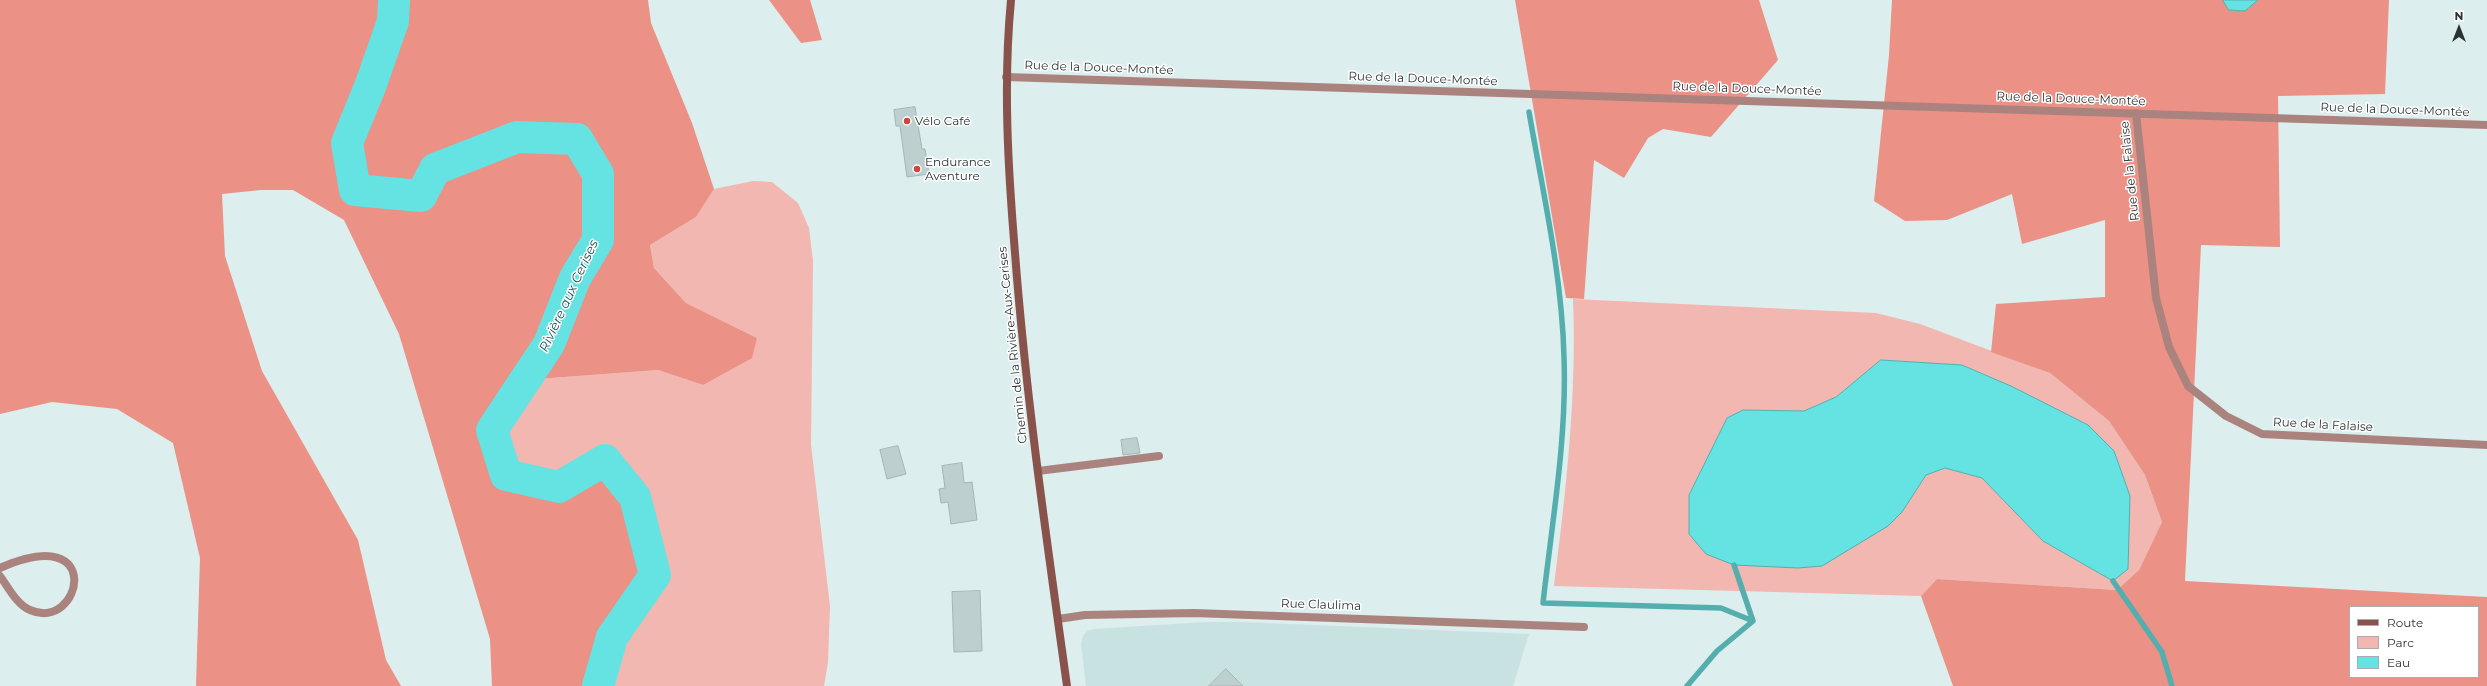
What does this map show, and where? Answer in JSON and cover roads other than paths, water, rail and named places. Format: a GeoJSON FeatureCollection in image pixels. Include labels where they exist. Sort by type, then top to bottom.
{"type":"FeatureCollection","features":[{"type":"Feature","properties":{"kind":"main road","name":"Chemin de la Rivière-Aux-Cerises"},"geometry":{"type":"LineString","coordinates":[[1011,0],[1006,77],[1008,151],[1020,324],[1067,686]]}},
{"type":"Feature","properties":{"kind":"street","name":"Rue de la Douce-Montée"},"geometry":{"type":"LineString","coordinates":[[1006,77],[2487,125]]}},
{"type":"Feature","properties":{"kind":"street","name":"Rue de la Falaise"},"geometry":{"type":"LineString","coordinates":[[2136,113],[2156,298],[2170,346],[2188,386],[2226,416],[2262,434],[2487,445]]}},
{"type":"Feature","properties":{"kind":"street"},"geometry":{"type":"LineString","coordinates":[[1038,471],[1159,456]]}},
{"type":"Feature","properties":{"kind":"street"},"geometry":{"type":"LineString","coordinates":[[0,568],[29,556],[50,556],[71,567],[75,579],[73,592],[63,605],[56,610],[41,613],[24,607],[0,576]]}},
{"type":"Feature","properties":{"kind":"street","name":"Rue Claulima"},"geometry":{"type":"LineString","coordinates":[[1058,619],[1085,615],[1194,613],[1584,627]]}},
{"type":"Feature","properties":{"kind":"water"},"geometry":{"type":"Polygon","coordinates":[[[2223,0],[2258,0],[2245,11],[2229,10],[2223,0]]]}},
{"type":"Feature","properties":{"kind":"water"},"geometry":{"type":"Polygon","coordinates":[[[1881,360],[1962,365],[2013,387],[2088,425],[2114,451],[2130,496],[2128,569],[2113,581],[2043,541],[1982,478],[1945,468],[1926,475],[1902,512],[1888,526],[1822,566],[1798,568],[1734,565],[1706,554],[1689,534],[1689,495],[1727,418],[1743,410],[1804,411],[1836,397],[1881,360]]]}},
{"type":"Feature","properties":{"kind":"waterway","name":"Rivière aux Cerises"},"geometry":{"type":"LineString","coordinates":[[394,0],[393,21],[371,84],[347,143],[355,190],[421,196],[435,169],[517,137],[577,139],[598,174],[598,240],[575,278],[549,344],[492,430],[506,475],[559,487],[605,460],[635,497],[655,575],[612,637],[598,686]]}},
{"type":"Feature","properties":{"kind":"waterway"},"geometry":{"type":"LineString","coordinates":[[1529,112],[1556,265],[1560,296],[1564,357],[1561,450],[1543,603],[1721,608],[1753,621]]}},
{"type":"Feature","properties":{"kind":"waterway"},"geometry":{"type":"LineString","coordinates":[[1687,686],[1717,651],[1753,621],[1734,565]]}},
{"type":"Feature","properties":{"kind":"waterway"},"geometry":{"type":"LineString","coordinates":[[2113,581],[2162,652],[2172,686]]}},
{"type":"Feature","properties":{"kind":"place","name":"Vélo Café"},"geometry":{"type":"Point","coordinates":[907,121]}},
{"type":"Feature","properties":{"kind":"place","name":"Endurance Aventure"},"geometry":{"type":"Point","coordinates":[917,169]}}]}
